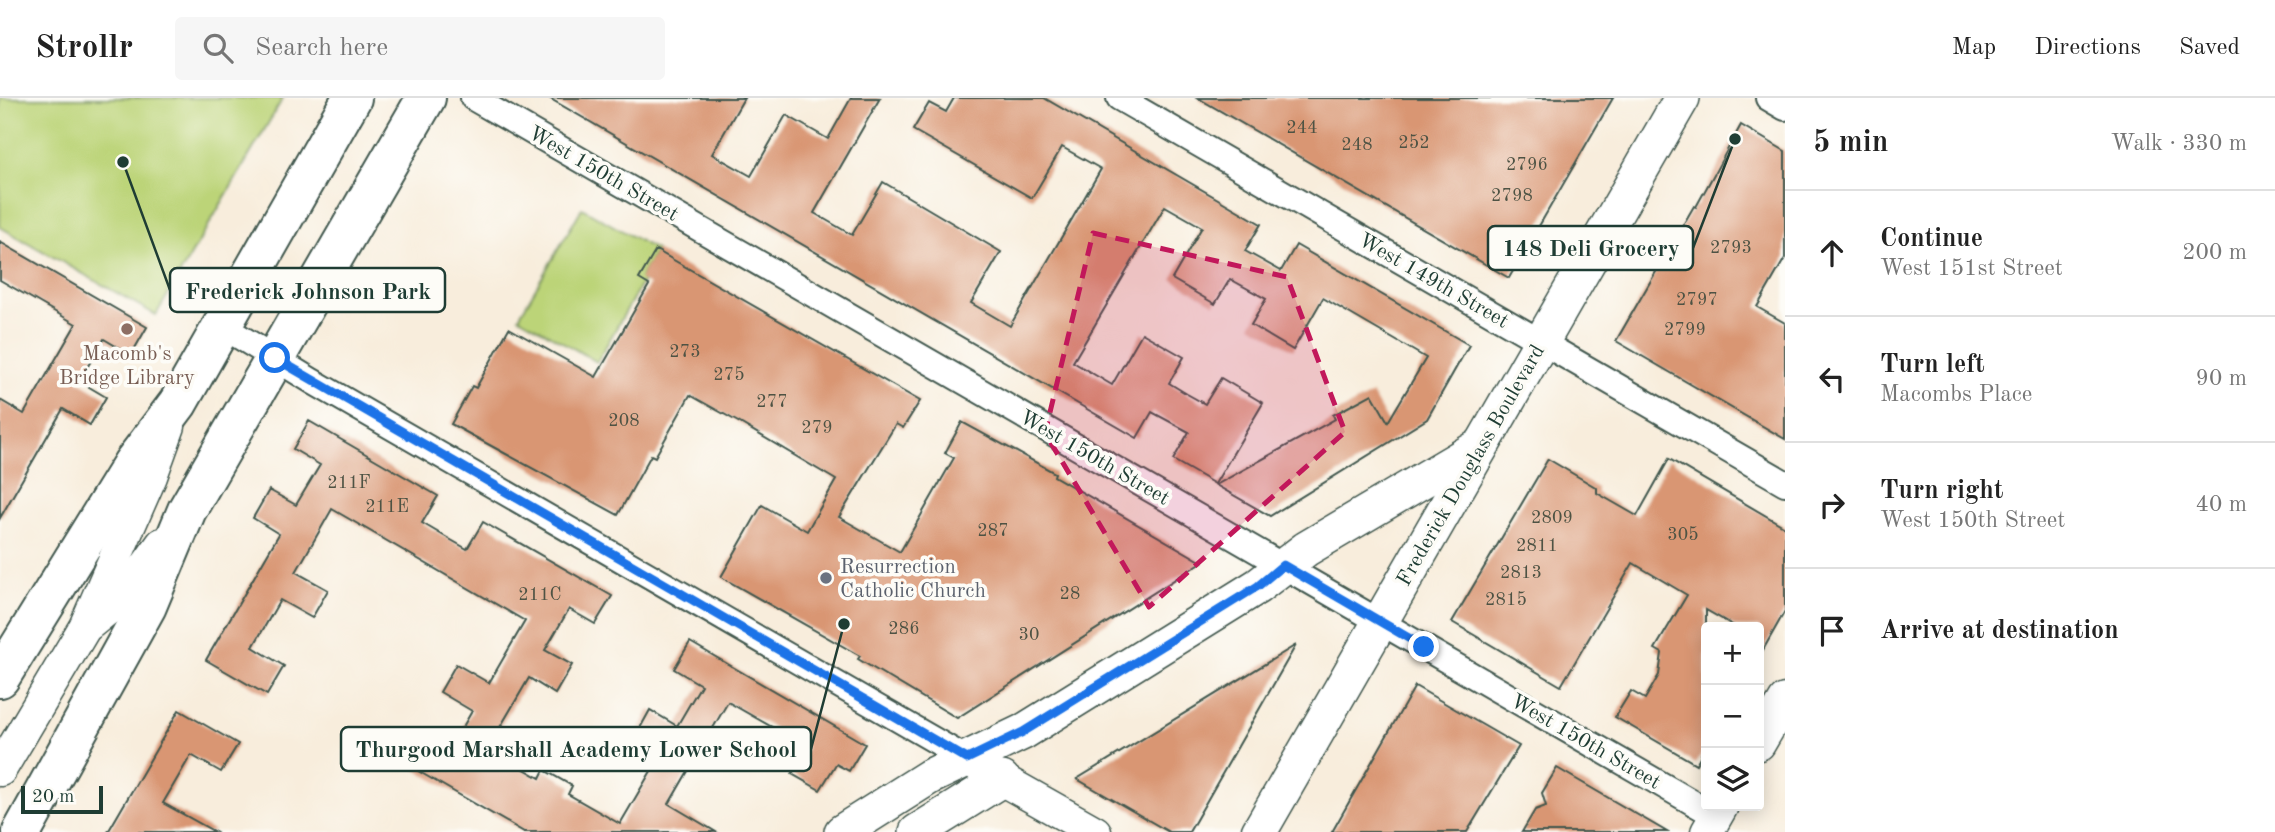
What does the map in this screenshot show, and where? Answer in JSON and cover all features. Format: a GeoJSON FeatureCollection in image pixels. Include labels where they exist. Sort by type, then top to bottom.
{"type":"FeatureCollection","features":[{"type":"Feature","properties":{"kind":"main road"},"geometry":{"type":"LineString","coordinates":[[0,678],[132,464],[178,403],[352,98]]}},
{"type":"Feature","properties":{"kind":"main road"},"geometry":{"type":"LineString","coordinates":[[22,832],[147,606],[187,510],[426,98]]}},
{"type":"Feature","properties":{"kind":"main road","name":"Frederick Douglass Boulevard"},"geometry":{"type":"LineString","coordinates":[[1259,832],[1682,98]]}},
{"type":"Feature","properties":{"kind":"main road"},"geometry":{"type":"LineString","coordinates":[[842,832],[929,777],[1023,732],[1258,586],[1306,549],[1480,447]]}},
{"type":"Feature","properties":{"kind":"main road"},"geometry":{"type":"LineString","coordinates":[[917,832],[1002,779]]}},
{"type":"Feature","properties":{"kind":"street","name":"West 150th Street"},"geometry":{"type":"LineString","coordinates":[[473,98],[1283,565],[1715,818]]}},
{"type":"Feature","properties":{"kind":"street","name":"West 149th Street"},"geometry":{"type":"LineString","coordinates":[[1119,98],[1785,483]]}},
{"type":"Feature","properties":{"kind":"street"},"geometry":{"type":"LineString","coordinates":[[1768,98],[1785,108]]}},
{"type":"Feature","properties":{"kind":"street"},"geometry":{"type":"LineString","coordinates":[[222,326],[1095,832]]}},
{"type":"Feature","properties":{"kind":"street"},"geometry":{"type":"LineString","coordinates":[[0,769],[85,627],[151,476],[178,403]]}},
{"type":"Feature","properties":{"kind":"street"},"geometry":{"type":"LineString","coordinates":[[85,627],[127,593],[187,510]]}},
{"type":"Feature","properties":{"kind":"street"},"geometry":{"type":"LineString","coordinates":[[45,603],[85,627]]}},
{"type":"Feature","properties":{"kind":"street"},"geometry":{"type":"LineString","coordinates":[[1764,736],[1785,700]]}},
{"type":"Feature","properties":{"kind":"highlighted area"},"geometry":{"type":"Polygon","coordinates":[[[1093,233],[1287,277],[1345,432],[1149,607],[1045,433],[1093,233]]]}},
{"type":"Feature","properties":{"kind":"green space"},"geometry":{"type":"Polygon","coordinates":[[[0,98],[283,98],[156,315],[0,227],[0,98]]]}},
{"type":"Feature","properties":{"kind":"green space"},"geometry":{"type":"Polygon","coordinates":[[[582,208],[656,250],[640,278],[643,281],[597,362],[519,317],[582,208]]]}},
{"type":"Feature","properties":{"kind":"building"},"geometry":{"type":"Polygon","coordinates":[[[549,98],[744,98],[712,154],[751,176],[786,115],[828,139],[851,98],[880,98],[814,213],[852,235],[883,182],[1001,252],[971,303],[1010,326],[1101,169],[1062,147],[1032,198],[913,130],[929,103],[946,112],[954,98],[1044,98],[1261,224],[1245,251],[1281,271],[1296,245],[1469,345],[1427,419],[1270,516],[1216,485],[1335,419],[1333,415],[1372,394],[1388,422],[1426,358],[1323,298],[1293,350],[1251,325],[1266,299],[1230,279],[1215,304],[1172,279],[1202,227],[1165,206],[1073,362],[1112,385],[1142,333],[1184,357],[1169,383],[1187,394],[1205,404],[1221,378],[1263,403],[1215,484],[1173,460],[1189,432],[1152,412],[1137,438],[549,98]]]}},
{"type":"Feature","properties":{"kind":"building"},"geometry":{"type":"Polygon","coordinates":[[[1198,98],[1613,98],[1509,278],[1198,98]]]}},
{"type":"Feature","properties":{"kind":"building"},"geometry":{"type":"Polygon","coordinates":[[[1741,125],[1785,151],[1785,258],[1757,307],[1785,323],[1785,439],[1616,341],[1694,206],[1696,207],[1741,125]]]}},
{"type":"Feature","properties":{"kind":"building"},"geometry":{"type":"Polygon","coordinates":[[[0,242],[147,327],[131,355],[104,339],[79,381],[106,397],[90,425],[63,409],[0,518],[0,400],[24,414],[76,324],[0,280],[0,242]]]}},
{"type":"Feature","properties":{"kind":"building"},"geometry":{"type":"Polygon","coordinates":[[[656,250],[920,401],[903,428],[896,424],[839,517],[900,552],[954,458],[945,453],[962,422],[1055,473],[1054,476],[1202,562],[957,718],[858,659],[860,656],[721,577],[762,505],[807,531],[836,480],[740,423],[690,395],[655,457],[651,455],[618,515],[451,424],[472,386],[476,388],[509,328],[596,377],[649,285],[639,279],[656,250]]]}},
{"type":"Feature","properties":{"kind":"building"},"geometry":{"type":"Polygon","coordinates":[[[309,421],[438,496],[422,523],[444,536],[467,549],[483,522],[612,596],[595,624],[569,609],[545,650],[572,665],[555,694],[529,678],[488,748],[540,778],[544,770],[572,786],[568,794],[620,824],[661,754],[634,739],[650,710],[677,726],[701,685],[674,669],[690,642],[865,744],[849,771],[836,764],[820,790],[792,774],[807,747],[728,702],[669,804],[716,832],[524,832],[411,767],[427,739],[449,751],[472,711],[440,692],[456,664],[489,683],[525,621],[332,509],[296,572],[328,590],[312,618],[280,600],[253,647],[284,666],[267,695],[206,660],[279,534],[253,518],[269,490],[296,505],[320,465],[293,449],[309,421]]]}},
{"type":"Feature","properties":{"kind":"building"},"geometry":{"type":"Polygon","coordinates":[[[1548,459],[1597,488],[1597,493],[1637,516],[1669,459],[1785,527],[1785,611],[1764,648],[1764,622],[1727,622],[1706,610],[1706,622],[1701,622],[1701,755],[1696,764],[1615,717],[1631,691],[1645,699],[1659,675],[1662,653],[1655,649],[1687,595],[1633,563],[1561,686],[1452,622],[1548,459]]]}},
{"type":"Feature","properties":{"kind":"building"},"geometry":{"type":"Polygon","coordinates":[[[1296,645],[1189,832],[1169,832],[1077,779],[1296,645]]]}},
{"type":"Feature","properties":{"kind":"building"},"geometry":{"type":"Polygon","coordinates":[[[1415,686],[1519,746],[1467,832],[1332,832],[1415,686]]]}},
{"type":"Feature","properties":{"kind":"building"},"geometry":{"type":"Polygon","coordinates":[[[179,710],[238,744],[221,772],[191,755],[163,803],[215,832],[108,832],[179,710]]]}},
{"type":"Feature","properties":{"kind":"building"},"geometry":{"type":"Polygon","coordinates":[[[1557,768],[1667,832],[1522,832],[1535,810],[1546,806],[1542,793],[1557,768]]]}},
{"type":"Feature","properties":{"kind":"place","name":"148 Deli Grocery"},"geometry":{"type":"Point","coordinates":[1735,139]}},
{"type":"Feature","properties":{"kind":"place","name":"Frederick Johnson Park"},"geometry":{"type":"Point","coordinates":[123,162]}},
{"type":"Feature","properties":{"kind":"place","name":"Macomb's Bridge Library"},"geometry":{"type":"Point","coordinates":[127,329]}},
{"type":"Feature","properties":{"kind":"place","name":"Resurrection Catholic Church"},"geometry":{"type":"Point","coordinates":[826,578]}},
{"type":"Feature","properties":{"kind":"place","name":"Thurgood Marshall Academy Lower School"},"geometry":{"type":"Point","coordinates":[844,624]}},
{"type":"Feature","properties":{"kind":"route"},"geometry":{"type":"LineString","coordinates":[[275,358],[967,759],[1023,732],[1258,586],[1283,565],[1424,647]]}}]}
